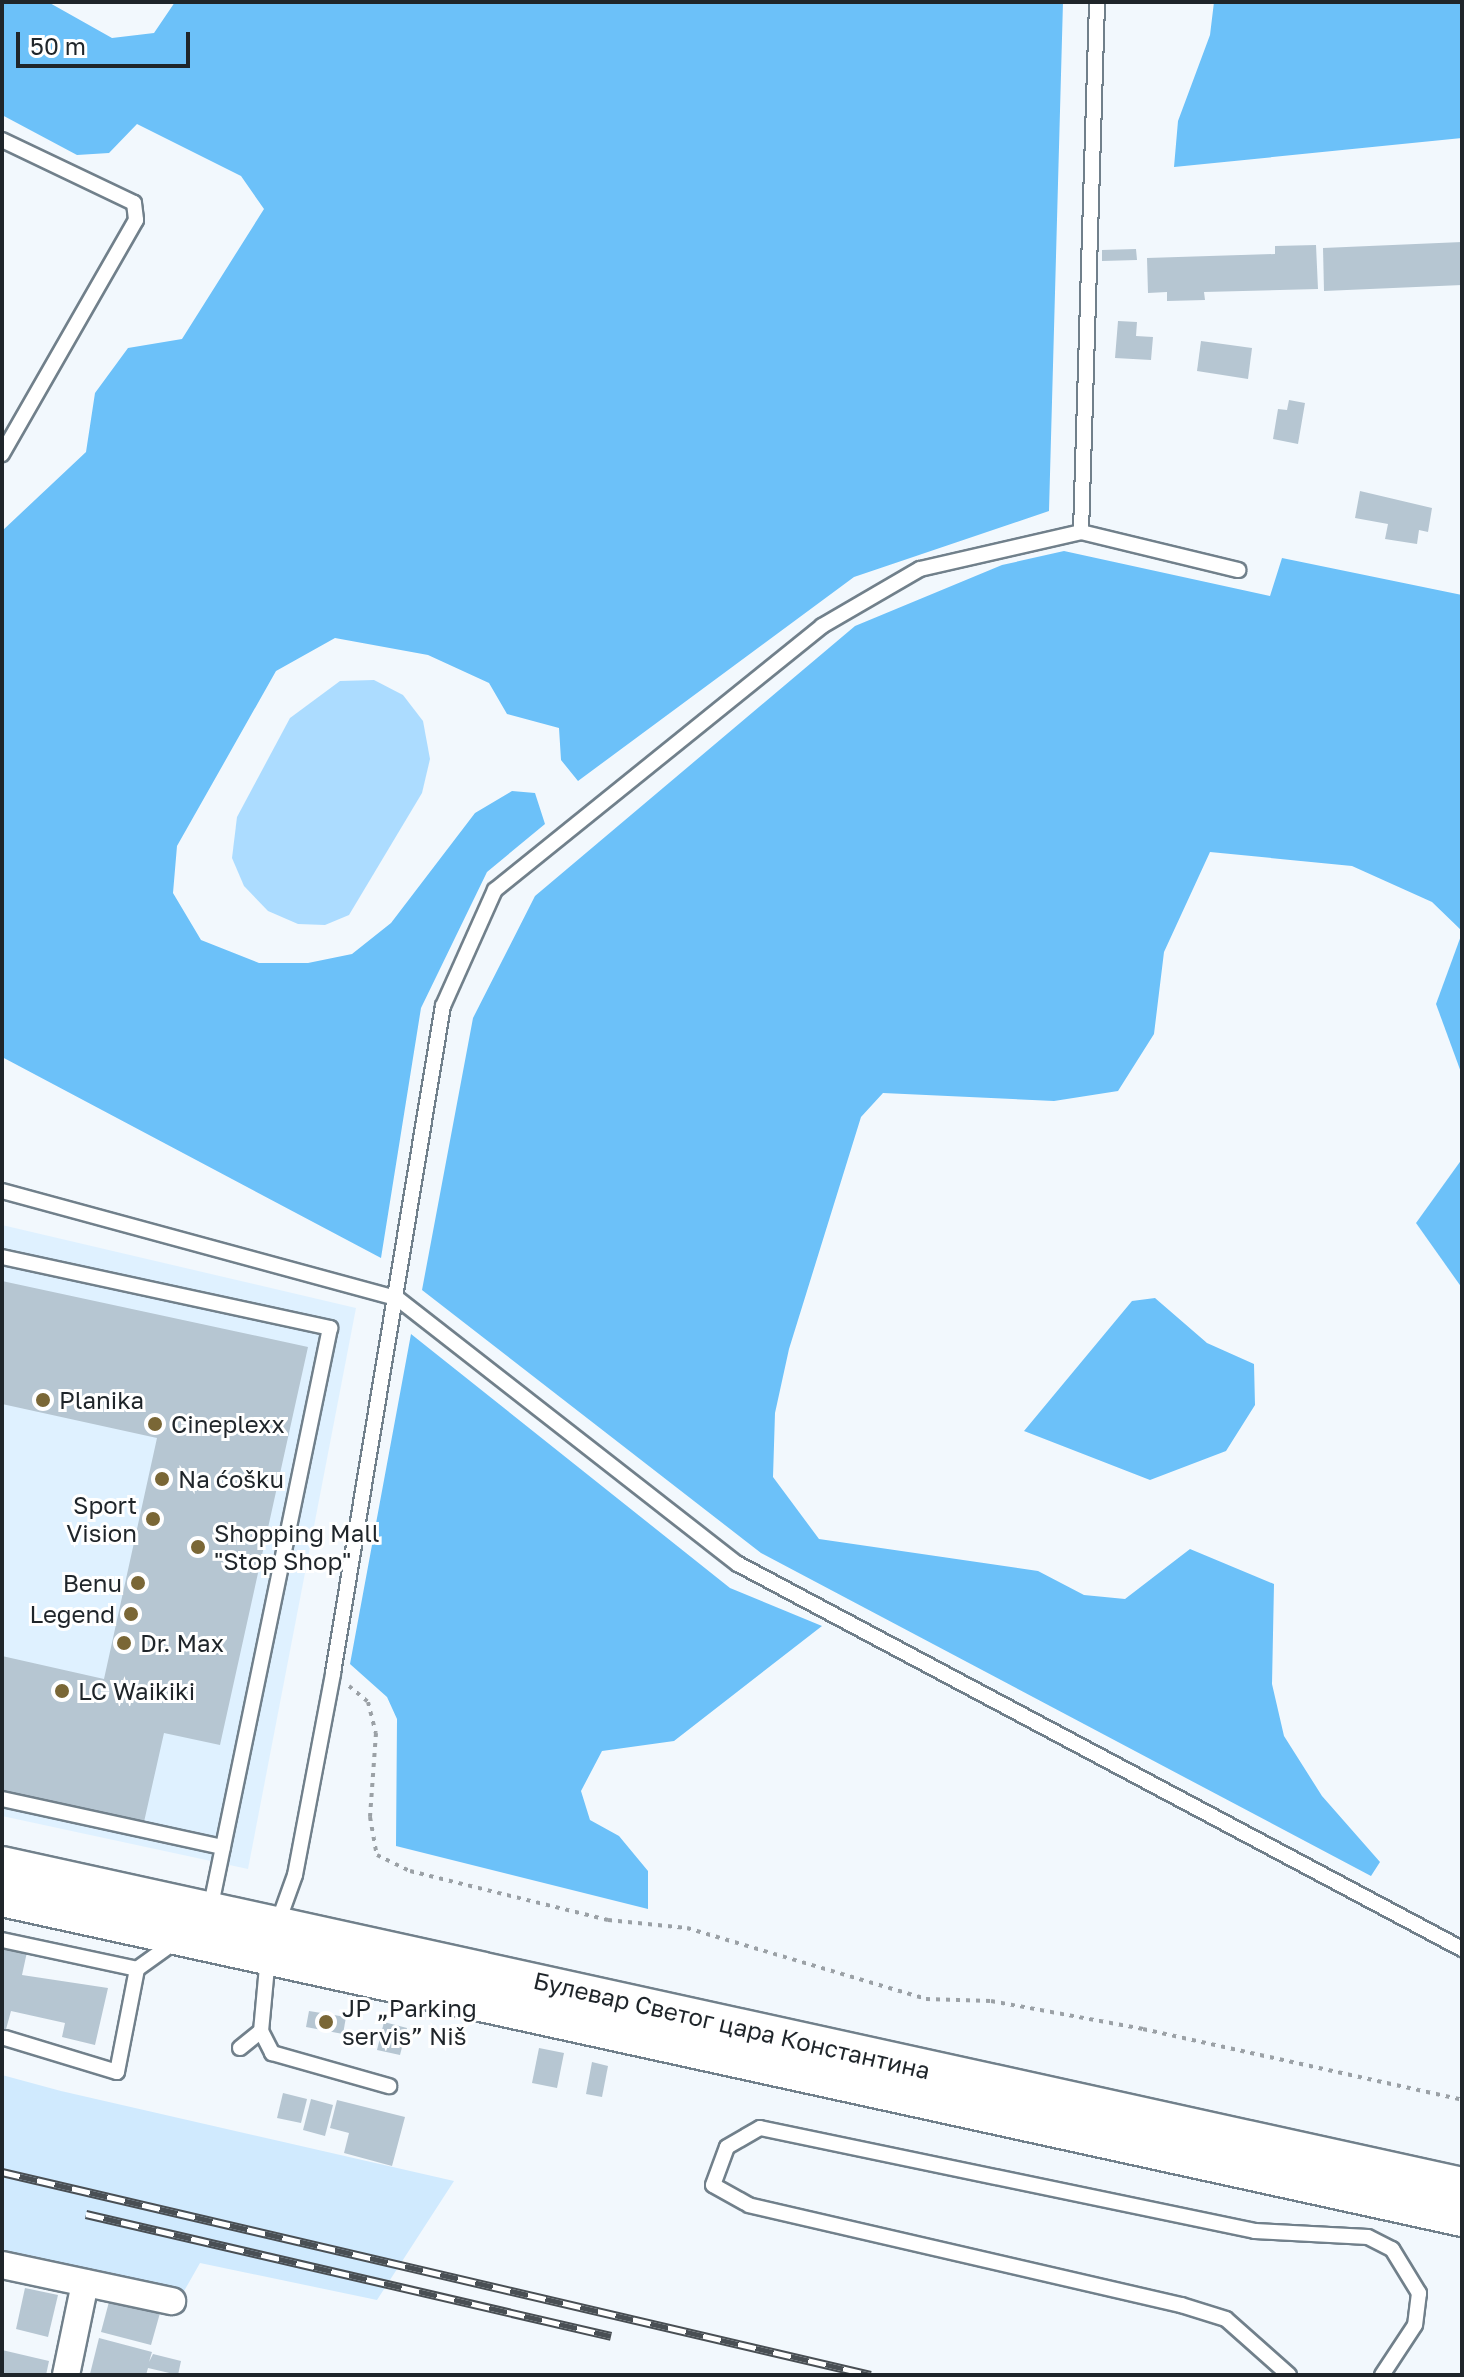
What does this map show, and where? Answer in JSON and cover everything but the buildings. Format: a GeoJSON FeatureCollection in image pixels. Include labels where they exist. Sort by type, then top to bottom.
{"type":"FeatureCollection","features":[{"type":"Feature","properties":{"kind":"main road","name":"Булевар Светог цара Константина"},"geometry":{"type":"LineString","coordinates":[[2,1866],[196,1923]]}},
{"type":"Feature","properties":{"kind":"main road","name":"Булевар Светог цара Константина"},"geometry":{"type":"LineString","coordinates":[[2,1897],[196,1923],[1462,2187]]}},
{"type":"Feature","properties":{"kind":"main road","name":"Булевар Светог цара Константина"},"geometry":{"type":"LineString","coordinates":[[273,1939],[1462,2217]]}},
{"type":"Feature","properties":{"kind":"street"},"geometry":{"type":"LineString","coordinates":[[2,2265],[172,2301]]}},
{"type":"Feature","properties":{"kind":"street"},"geometry":{"type":"LineString","coordinates":[[66,2375],[85,2283]]}},
{"type":"Feature","properties":{"kind":"lane"},"geometry":{"type":"LineString","coordinates":[[1081,532],[1097,2]]}},
{"type":"Feature","properties":{"kind":"lane"},"geometry":{"type":"LineString","coordinates":[[2,140],[134,203],[136,220],[2,454]]}},
{"type":"Feature","properties":{"kind":"lane"},"geometry":{"type":"LineString","coordinates":[[389,2086],[279,2057],[261,2031],[273,1939],[295,1875],[333,1673],[443,1006],[495,890],[822,626],[920,569],[1081,532],[1238,570]]}},
{"type":"Feature","properties":{"kind":"lane"},"geometry":{"type":"LineString","coordinates":[[2,1191],[397,1298],[738,1564],[1462,1949]]}},
{"type":"Feature","properties":{"kind":"lane"},"geometry":{"type":"LineString","coordinates":[[2,1257],[330,1328],[223,1847],[196,1923],[137,1969],[117,2072],[5,2038]]}},
{"type":"Feature","properties":{"kind":"lane"},"geometry":{"type":"LineString","coordinates":[[2,1799],[223,1847]]}},
{"type":"Feature","properties":{"kind":"lane"},"geometry":{"type":"LineString","coordinates":[[2,1940],[137,1969]]}},
{"type":"Feature","properties":{"kind":"lane"},"geometry":{"type":"LineString","coordinates":[[240,2048],[261,2031]]}},
{"type":"Feature","properties":{"kind":"lane"},"geometry":{"type":"LineString","coordinates":[[1289,2375],[1226,2319],[1181,2305],[749,2205],[713,2185],[727,2147],[760,2128],[1255,2231],[1368,2237],[1392,2249],[1419,2293],[1415,2325],[1382,2375]]}},
{"type":"Feature","properties":{"kind":"path"},"geometry":{"type":"LineString","coordinates":[[333,1673],[371,1712],[377,1855],[410,1871],[608,1920],[687,1928],[926,1999],[991,2001],[1143,2029],[1462,2100]]}},
{"type":"Feature","properties":{"kind":"shaded area"},"geometry":{"type":"Polygon","coordinates":[[[2,2],[48,2],[112,38],[154,33],[175,2],[1063,2],[1049,511],[854,577],[578,781],[561,760],[559,728],[507,714],[489,683],[428,655],[335,638],[276,671],[177,846],[173,893],[201,940],[259,963],[308,963],[352,954],[391,923],[475,813],[512,791],[535,793],[545,824],[487,872],[421,1008],[381,1258],[2,1057],[2,531],[86,452],[95,393],[128,348],[182,339],[264,209],[241,176],[137,124],[109,153],[77,155],[2,115],[2,2]]]}},
{"type":"Feature","properties":{"kind":"shaded area"},"geometry":{"type":"Polygon","coordinates":[[[1214,2],[1462,2],[1462,138],[1174,167],[1178,121],[1210,35],[1214,2]]]}},
{"type":"Feature","properties":{"kind":"shaded area"},"geometry":{"type":"Polygon","coordinates":[[[1064,551],[1270,596],[1282,558],[1462,595],[1462,931],[1432,902],[1352,866],[1210,852],[1164,952],[1154,1034],[1118,1091],[1054,1101],[883,1093],[861,1117],[789,1349],[775,1413],[773,1477],[819,1539],[1038,1571],[1084,1595],[1125,1599],[1190,1549],[1274,1584],[1272,1684],[1284,1736],[1322,1796],[1380,1862],[1371,1876],[761,1553],[422,1290],[473,1018],[535,896],[855,626],[1002,565],[1064,551]]]}},
{"type":"Feature","properties":{"kind":"shaded area"},"geometry":{"type":"Polygon","coordinates":[[[374,680],[403,695],[423,721],[430,759],[422,793],[349,915],[325,925],[298,924],[268,911],[244,886],[232,858],[237,817],[290,718],[340,681],[374,680]]]}},
{"type":"Feature","properties":{"kind":"shaded area"},"geometry":{"type":"Polygon","coordinates":[[[1462,933],[1462,1075],[1436,1004],[1462,933]]]}},
{"type":"Feature","properties":{"kind":"shaded area"},"geometry":{"type":"Polygon","coordinates":[[[1462,1159],[1462,1288],[1416,1223],[1462,1159]]]}},
{"type":"Feature","properties":{"kind":"shaded area"},"geometry":{"type":"Polygon","coordinates":[[[2,1225],[356,1308],[248,1869],[2,1816],[2,1225]]]}},
{"type":"Feature","properties":{"kind":"shaded area"},"geometry":{"type":"Polygon","coordinates":[[[1155,1298],[1207,1343],[1254,1364],[1255,1405],[1226,1451],[1150,1480],[1024,1431],[1132,1301],[1155,1298]]]}},
{"type":"Feature","properties":{"kind":"shaded area"},"geometry":{"type":"Polygon","coordinates":[[[411,1334],[730,1588],[822,1626],[674,1741],[602,1751],[581,1791],[590,1820],[619,1836],[648,1871],[648,1909],[396,1846],[397,1719],[387,1697],[350,1664],[411,1334]]]}},
{"type":"Feature","properties":{"kind":"shaded area"},"geometry":{"type":"Polygon","coordinates":[[[2,2075],[454,2181],[377,2300],[200,2263],[179,2300],[2,2261],[2,2075]]]}},
{"type":"Feature","properties":{"kind":"railway"},"geometry":{"type":"LineString","coordinates":[[2,2172],[871,2375]]}},
{"type":"Feature","properties":{"kind":"railway"},"geometry":{"type":"LineString","coordinates":[[86,2214],[611,2336]]}},
{"type":"Feature","properties":{"kind":"place","name":"Planika"},"geometry":{"type":"Point","coordinates":[43,1400]}},
{"type":"Feature","properties":{"kind":"place","name":"Cineplexx"},"geometry":{"type":"Point","coordinates":[155,1424]}},
{"type":"Feature","properties":{"kind":"place","name":"Na ćošku"},"geometry":{"type":"Point","coordinates":[162,1479]}},
{"type":"Feature","properties":{"kind":"place","name":"Sport Vision"},"geometry":{"type":"Point","coordinates":[153,1519]}},
{"type":"Feature","properties":{"kind":"place","name":"Shopping Mall \"Stop Shop\""},"geometry":{"type":"Point","coordinates":[198,1547]}},
{"type":"Feature","properties":{"kind":"place","name":"Benu"},"geometry":{"type":"Point","coordinates":[138,1583]}},
{"type":"Feature","properties":{"kind":"place","name":"Legend"},"geometry":{"type":"Point","coordinates":[131,1614]}},
{"type":"Feature","properties":{"kind":"place","name":"Dr. Max"},"geometry":{"type":"Point","coordinates":[124,1643]}},
{"type":"Feature","properties":{"kind":"place","name":"LC Waikiki"},"geometry":{"type":"Point","coordinates":[62,1691]}},
{"type":"Feature","properties":{"kind":"place","name":"JP „Parking servis” Niš"},"geometry":{"type":"Point","coordinates":[326,2022]}}]}
